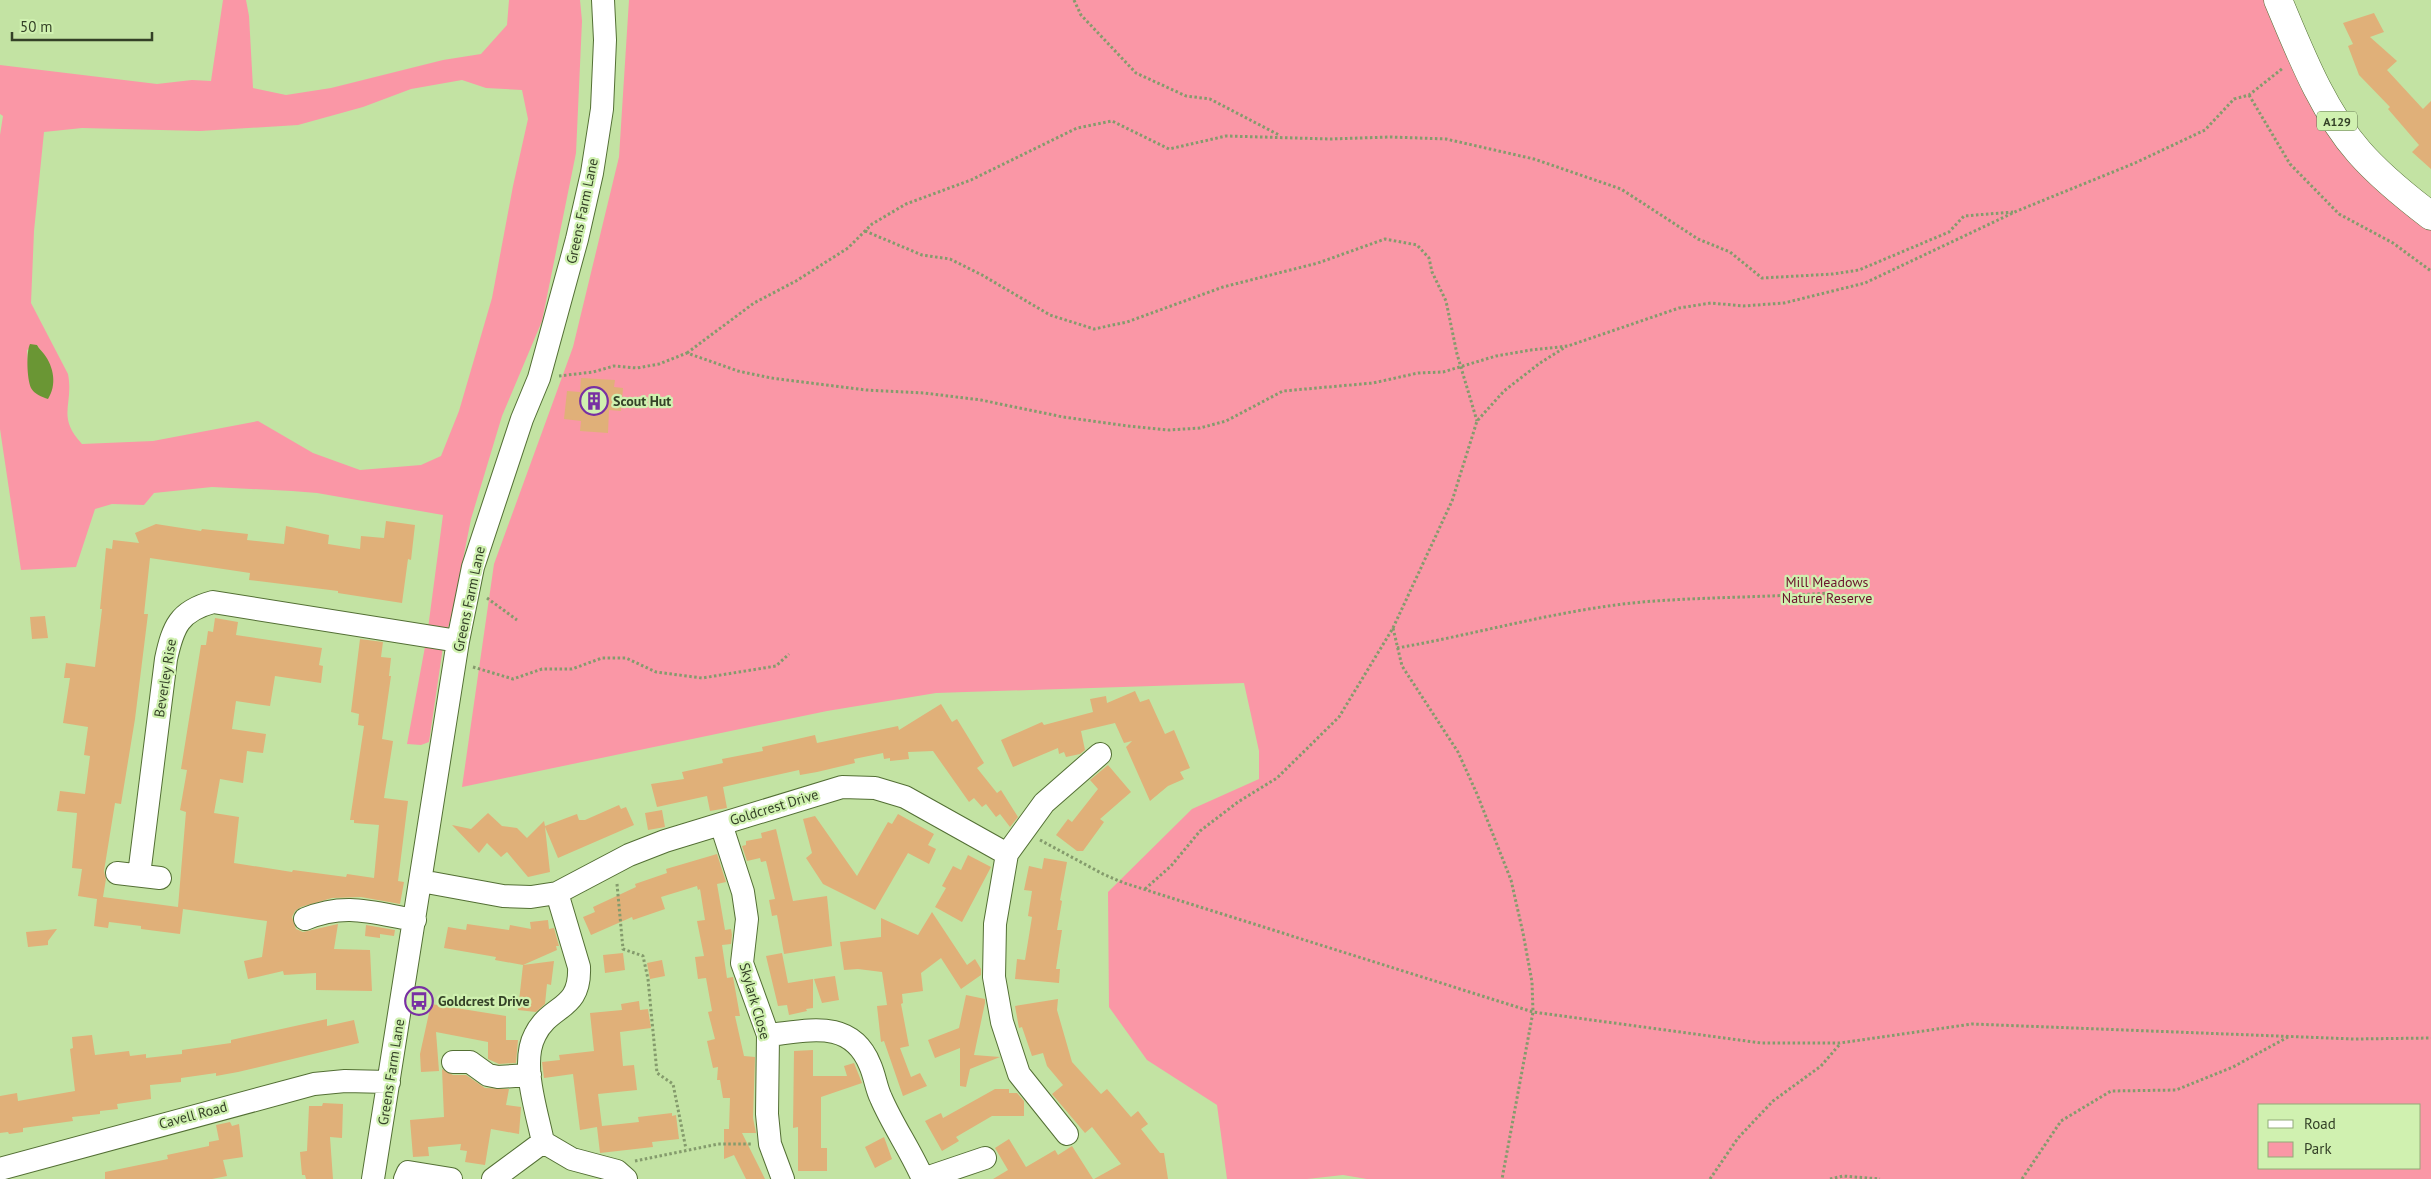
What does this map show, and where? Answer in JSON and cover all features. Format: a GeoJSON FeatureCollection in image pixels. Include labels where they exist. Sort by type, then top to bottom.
{"type":"FeatureCollection","features":[{"type":"Feature","properties":{"kind":"main road","name":"A129"},"geometry":{"type":"LineString","coordinates":[[2278,0],[2301,54],[2332,114],[2359,153],[2397,189],[2431,216]]}},
{"type":"Feature","properties":{"kind":"street","name":"Greens Farm Lane"},"geometry":{"type":"LineString","coordinates":[[373,1179],[458,641],[473,567],[522,419],[539,378],[560,306],[592,173],[602,109],[605,40],[603,0]]}},
{"type":"Feature","properties":{"kind":"street","name":"Beverley Rise"},"geometry":{"type":"LineString","coordinates":[[116,873],[150,877],[166,660],[172,634],[181,617],[198,605],[213,602],[458,641]]}},
{"type":"Feature","properties":{"kind":"street"},"geometry":{"type":"LineString","coordinates":[[1066,1134],[1019,1074],[1002,1022],[994,977],[995,924],[1007,854],[1044,803],[1100,754]]}},
{"type":"Feature","properties":{"kind":"street","name":"Goldcrest Drive"},"geometry":{"type":"LineString","coordinates":[[421,881],[503,896],[530,897],[557,893],[665,840],[842,787],[875,788],[905,797],[1007,854]]}},
{"type":"Feature","properties":{"kind":"street","name":"Skylark Close"},"geometry":{"type":"LineString","coordinates":[[721,824],[743,892],[746,919],[742,963],[768,1036],[767,1114],[770,1144],[782,1179]]}},
{"type":"Feature","properties":{"kind":"street"},"geometry":{"type":"LineString","coordinates":[[557,893],[579,967],[579,978],[577,991],[569,1002],[546,1021],[534,1035],[528,1059],[543,1142],[572,1159],[622,1175]]}},
{"type":"Feature","properties":{"kind":"street"},"geometry":{"type":"LineString","coordinates":[[305,919],[347,908],[415,920]]}},
{"type":"Feature","properties":{"kind":"street"},"geometry":{"type":"LineString","coordinates":[[768,1036],[819,1029],[837,1031],[853,1040],[863,1052],[870,1065],[880,1097],[923,1179],[985,1158]]}},
{"type":"Feature","properties":{"kind":"street"},"geometry":{"type":"LineString","coordinates":[[453,1062],[470,1062],[488,1076],[530,1074]]}},
{"type":"Feature","properties":{"kind":"street","name":"Cavell Road"},"geometry":{"type":"LineString","coordinates":[[0,1169],[208,1111],[314,1084],[345,1080],[389,1082]]}},
{"type":"Feature","properties":{"kind":"street"},"geometry":{"type":"LineString","coordinates":[[493,1179],[543,1142]]}},
{"type":"Feature","properties":{"kind":"street"},"geometry":{"type":"LineString","coordinates":[[407,1176],[451,1179]]}},
{"type":"Feature","properties":{"kind":"path"},"geometry":{"type":"LineString","coordinates":[[1074,0],[1081,15],[1136,74],[1186,96],[1210,99],[1281,136]]}},
{"type":"Feature","properties":{"kind":"path"},"geometry":{"type":"LineString","coordinates":[[687,353],[738,371],[771,378],[866,390],[924,393],[981,400],[1063,417],[1169,430],[1200,428],[1226,421],[1284,391],[1373,383],[1391,378],[1443,372],[1531,350],[1568,346],[1679,308],[1711,303],[1743,306],[1784,303],[1865,283],[2017,212],[2136,163],[2205,130],[2234,99],[2250,95],[2301,54]]}},
{"type":"Feature","properties":{"kind":"path"},"geometry":{"type":"LineString","coordinates":[[2250,95],[2290,164],[2338,214],[2393,243],[2431,272]]}},
{"type":"Feature","properties":{"kind":"path"},"geometry":{"type":"LineString","coordinates":[[539,378],[573,375],[614,366],[637,368],[659,364],[687,353],[754,303],[796,281],[848,248],[872,224],[906,204],[971,180],[1077,128],[1112,121],[1169,149],[1226,136],[1446,139],[1534,159],[1621,189],[1698,239],[1730,252],[1762,278],[1833,274],[1859,270],[1949,232],[1964,216],[2017,212]]}},
{"type":"Feature","properties":{"kind":"path"},"geometry":{"type":"LineString","coordinates":[[865,232],[922,255],[950,259],[982,275],[1050,315],[1094,329],[1128,322],[1223,287],[1318,263],[1385,239],[1418,245],[1429,258],[1432,272],[1446,301],[1476,421]]}},
{"type":"Feature","properties":{"kind":"path"},"geometry":{"type":"LineString","coordinates":[[1145,889],[1171,866],[1200,831],[1238,802],[1277,778],[1339,717],[1393,628],[1452,501],[1476,421],[1504,391],[1568,346]]}},
{"type":"Feature","properties":{"kind":"path"},"geometry":{"type":"LineString","coordinates":[[469,588],[517,620]]}},
{"type":"Feature","properties":{"kind":"path"},"geometry":{"type":"LineString","coordinates":[[1397,648],[1461,637],[1563,614],[1654,601],[1829,593]]}},
{"type":"Feature","properties":{"kind":"path"},"geometry":{"type":"LineString","coordinates":[[1393,628],[1402,666],[1458,752],[1510,880],[1532,982],[1533,1012],[1502,1179]]}},
{"type":"Feature","properties":{"kind":"path"},"geometry":{"type":"LineString","coordinates":[[455,664],[483,669],[513,679],[542,669],[572,669],[602,658],[626,658],[656,672],[702,678],[776,666],[789,654]]}},
{"type":"Feature","properties":{"kind":"path"},"geometry":{"type":"LineString","coordinates":[[1024,831],[1103,874],[1145,889],[1533,1012],[1760,1043],[1840,1043],[1972,1024],[2288,1037],[2354,1039],[2431,1038]]}},
{"type":"Feature","properties":{"kind":"path"},"geometry":{"type":"LineString","coordinates":[[615,863],[623,949],[643,956],[648,980],[656,1073],[673,1084],[686,1149]]}},
{"type":"Feature","properties":{"kind":"path"},"geometry":{"type":"LineString","coordinates":[[2022,1179],[2061,1121],[2111,1091],[2176,1090],[2233,1067],[2288,1037]]}},
{"type":"Feature","properties":{"kind":"path"},"geometry":{"type":"LineString","coordinates":[[1710,1179],[1738,1138],[1773,1102],[1821,1066],[1840,1043]]}},
{"type":"Feature","properties":{"kind":"path"},"geometry":{"type":"LineString","coordinates":[[622,1175],[633,1161],[686,1149],[718,1144],[770,1144]]}},
{"type":"Feature","properties":{"kind":"path"},"geometry":{"type":"LineString","coordinates":[[1830,1179],[1843,1176],[1880,1179]]}},
{"type":"Feature","properties":{"kind":"green space"},"geometry":{"type":"Polygon","coordinates":[[[223,0],[246,0],[249,16],[253,88],[286,95],[331,88],[443,60],[481,54],[507,25],[509,0],[580,0],[582,21],[576,153],[542,321],[502,416],[471,519],[452,615],[444,640],[429,742],[421,745],[407,744],[427,636],[443,515],[317,493],[292,491],[212,487],[154,493],[144,505],[112,504],[95,509],[76,567],[21,570],[0,429],[0,135],[3,116],[0,114],[0,65],[157,84],[192,80],[211,81],[223,0]],[[462,80],[411,89],[363,107],[298,125],[200,131],[82,128],[44,132],[34,231],[31,303],[68,374],[68,418],[74,434],[82,444],[153,441],[258,421],[313,453],[360,470],[421,465],[441,456],[459,411],[492,298],[528,119],[522,90],[486,88],[462,80]],[[37,345],[27,350],[29,376],[44,355],[37,345]]]}},
{"type":"Feature","properties":{"kind":"green space","name":"Mill Meadows Nature Reserve"},"geometry":{"type":"Polygon","coordinates":[[[629,0],[2270,0],[2302,80],[2431,229],[2431,1179],[1367,1179],[1343,1175],[1307,1179],[1227,1179],[1217,1105],[1147,1060],[1109,1007],[1108,892],[1192,809],[1259,779],[1259,751],[1244,683],[936,693],[827,711],[462,787],[494,564],[573,347],[619,157],[629,0]]]}},
{"type":"Feature","properties":{"kind":"shaded area"},"geometry":{"type":"Polygon","coordinates":[[[30,344],[37,345],[52,370],[53,388],[48,399],[36,394],[31,388],[28,366],[30,344]]]}},
{"type":"Feature","properties":{"kind":"building"},"geometry":{"type":"Polygon","coordinates":[[[2374,13],[2384,32],[2370,37],[2397,61],[2387,70],[2423,109],[2431,101],[2431,169],[2412,152],[2419,145],[2388,109],[2390,107],[2359,75],[2348,46],[2353,44],[2343,23],[2374,13]]]}},
{"type":"Feature","properties":{"kind":"building","name":"Scout Hut"},"geometry":{"type":"Polygon","coordinates":[[[581,378],[615,380],[614,387],[623,388],[621,411],[609,410],[608,433],[580,431],[581,421],[564,419],[567,391],[580,392],[581,378]]]}},
{"type":"Feature","properties":{"kind":"building"},"geometry":{"type":"Polygon","coordinates":[[[386,521],[415,525],[411,560],[408,559],[402,603],[338,593],[338,591],[249,580],[250,573],[150,558],[144,614],[148,614],[135,719],[121,804],[115,803],[104,871],[106,879],[103,897],[178,907],[186,812],[180,810],[187,770],[181,769],[201,645],[206,645],[208,631],[213,632],[215,618],[238,622],[236,635],[322,648],[319,665],[323,666],[321,683],[275,676],[270,706],[236,701],[232,729],[266,734],[263,753],[247,751],[243,783],[220,779],[214,813],[239,817],[234,863],[292,872],[293,870],[346,877],[347,874],[374,878],[379,825],[354,823],[354,820],[350,820],[364,726],[358,725],[359,714],[351,712],[360,639],[383,642],[381,657],[391,658],[389,676],[391,676],[382,739],[393,741],[384,798],[408,801],[398,881],[404,882],[400,904],[361,897],[332,898],[301,907],[295,911],[292,917],[296,929],[303,932],[338,924],[334,949],[370,950],[372,991],[316,990],[316,973],[284,975],[283,971],[248,979],[244,961],[262,957],[267,921],[183,909],[180,934],[141,929],[141,926],[109,922],[108,928],[94,926],[97,899],[78,896],[82,869],[72,868],[77,813],[57,811],[60,791],[85,794],[90,756],[84,755],[88,727],[63,723],[70,678],[64,678],[66,663],[95,667],[102,609],[100,609],[106,548],[112,549],[113,540],[139,543],[135,533],[156,524],[201,531],[202,529],[248,534],[247,540],[284,544],[286,526],[329,535],[328,544],[360,549],[361,536],[384,538],[386,521]]]}},
{"type":"Feature","properties":{"kind":"building"},"geometry":{"type":"Polygon","coordinates":[[[45,616],[48,638],[32,639],[30,617],[45,616]]]}},
{"type":"Feature","properties":{"kind":"building"},"geometry":{"type":"Polygon","coordinates":[[[1135,691],[1140,702],[1149,699],[1165,734],[1174,730],[1190,768],[1180,772],[1184,779],[1168,786],[1150,801],[1126,747],[1132,741],[1124,743],[1115,723],[1081,731],[1085,750],[1080,754],[1066,757],[1064,752],[1059,754],[1058,748],[1013,767],[1001,740],[1042,722],[1044,725],[1093,712],[1090,699],[1106,696],[1107,703],[1135,691]]]}},
{"type":"Feature","properties":{"kind":"building"},"geometry":{"type":"Polygon","coordinates":[[[941,704],[952,722],[957,719],[984,763],[977,768],[997,793],[1001,790],[1018,817],[1010,827],[1000,814],[996,817],[986,804],[982,807],[974,798],[969,802],[933,751],[908,752],[909,759],[890,761],[890,758],[884,759],[883,753],[854,759],[855,763],[817,772],[800,775],[799,770],[723,787],[727,808],[710,811],[707,796],[657,807],[651,784],[684,779],[682,772],[723,763],[722,759],[763,751],[762,747],[815,735],[817,743],[898,726],[899,730],[941,704]]]}},
{"type":"Feature","properties":{"kind":"building"},"geometry":{"type":"Polygon","coordinates":[[[1108,765],[1131,792],[1100,819],[1104,822],[1083,851],[1077,851],[1056,835],[1068,819],[1072,822],[1098,789],[1090,780],[1108,765]]]}},
{"type":"Feature","properties":{"kind":"building"},"geometry":{"type":"Polygon","coordinates":[[[619,805],[621,809],[626,807],[634,825],[558,858],[545,827],[550,872],[528,877],[507,852],[501,857],[487,843],[479,853],[452,825],[471,829],[488,813],[502,826],[517,828],[527,838],[544,821],[545,826],[577,814],[579,820],[585,820],[619,805]]]}},
{"type":"Feature","properties":{"kind":"building"},"geometry":{"type":"Polygon","coordinates":[[[662,810],[665,827],[648,830],[645,813],[662,810]]]}},
{"type":"Feature","properties":{"kind":"building"},"geometry":{"type":"Polygon","coordinates":[[[898,814],[934,834],[928,845],[936,849],[929,864],[908,853],[875,910],[823,884],[806,858],[812,853],[803,819],[815,816],[857,876],[888,822],[892,824],[898,814]]]}},
{"type":"Feature","properties":{"kind":"building"},"geometry":{"type":"Polygon","coordinates":[[[776,829],[793,901],[827,896],[832,946],[784,954],[777,915],[772,916],[769,900],[775,899],[766,861],[761,862],[760,858],[747,861],[742,846],[746,845],[746,841],[762,838],[761,833],[776,829]]]}},
{"type":"Feature","properties":{"kind":"building"},"geometry":{"type":"Polygon","coordinates":[[[717,854],[726,882],[717,884],[725,930],[731,929],[732,935],[731,944],[722,945],[727,978],[733,977],[740,1016],[735,1016],[744,1056],[755,1057],[753,1118],[756,1133],[742,1133],[765,1179],[746,1179],[734,1155],[724,1159],[724,1129],[729,1129],[730,1098],[723,1098],[720,1080],[717,1080],[718,1067],[713,1068],[707,1041],[715,1039],[708,1012],[712,1011],[706,978],[698,979],[695,957],[704,956],[697,921],[705,920],[700,889],[698,890],[697,886],[661,897],[665,909],[633,920],[632,917],[591,935],[583,917],[595,912],[593,907],[636,887],[635,884],[667,873],[666,869],[717,854]]]}},
{"type":"Feature","properties":{"kind":"building"},"geometry":{"type":"Polygon","coordinates":[[[968,855],[991,867],[962,922],[935,907],[946,888],[942,886],[953,866],[961,870],[968,855]]]}},
{"type":"Feature","properties":{"kind":"building"},"geometry":{"type":"Polygon","coordinates":[[[1044,858],[1067,862],[1057,930],[1062,930],[1056,969],[1060,969],[1059,983],[1015,979],[1017,959],[1025,960],[1032,917],[1028,916],[1032,891],[1024,890],[1029,866],[1042,869],[1044,858]]]}},
{"type":"Feature","properties":{"kind":"building"},"geometry":{"type":"Polygon","coordinates":[[[932,912],[967,965],[975,959],[981,969],[981,975],[961,989],[941,958],[921,973],[923,991],[902,994],[903,1003],[901,1004],[909,1046],[900,1048],[911,1077],[920,1073],[927,1086],[903,1096],[884,1041],[881,1042],[877,1006],[887,1005],[882,972],[858,969],[844,970],[840,942],[881,937],[881,918],[918,935],[932,912]]]}},
{"type":"Feature","properties":{"kind":"building"},"geometry":{"type":"Polygon","coordinates":[[[548,920],[549,929],[554,928],[559,946],[556,946],[557,950],[523,965],[495,960],[496,957],[444,948],[448,927],[466,930],[467,924],[509,930],[510,925],[531,929],[530,922],[548,920]]]}},
{"type":"Feature","properties":{"kind":"building"},"geometry":{"type":"Polygon","coordinates":[[[366,925],[395,930],[394,936],[380,934],[380,938],[365,936],[366,925]]]}},
{"type":"Feature","properties":{"kind":"building"},"geometry":{"type":"Polygon","coordinates":[[[57,929],[48,941],[48,945],[28,947],[26,932],[57,929]]]}},
{"type":"Feature","properties":{"kind":"building"},"geometry":{"type":"Polygon","coordinates":[[[623,953],[625,970],[605,973],[603,955],[623,953]]]}},
{"type":"Feature","properties":{"kind":"building"},"geometry":{"type":"Polygon","coordinates":[[[782,953],[788,983],[813,979],[813,1008],[806,1009],[807,1011],[789,1015],[787,1005],[778,1006],[766,956],[782,953]]]}},
{"type":"Feature","properties":{"kind":"building"},"geometry":{"type":"Polygon","coordinates":[[[662,960],[665,976],[650,979],[647,963],[662,960]]]}},
{"type":"Feature","properties":{"kind":"building"},"geometry":{"type":"Polygon","coordinates":[[[554,961],[551,985],[547,984],[545,1004],[536,1012],[518,1010],[523,965],[554,961]]]}},
{"type":"Feature","properties":{"kind":"building"},"geometry":{"type":"Polygon","coordinates":[[[835,976],[839,1000],[822,1003],[814,979],[835,976]]]}},
{"type":"Feature","properties":{"kind":"building"},"geometry":{"type":"Polygon","coordinates":[[[966,995],[985,999],[974,1055],[1000,1057],[970,1069],[966,1087],[960,1086],[960,1048],[935,1058],[928,1040],[959,1028],[966,995]]]}},
{"type":"Feature","properties":{"kind":"building"},"geometry":{"type":"Polygon","coordinates":[[[1058,999],[1057,1010],[1072,1062],[1101,1094],[1107,1089],[1131,1117],[1138,1111],[1148,1124],[1141,1129],[1160,1153],[1164,1153],[1168,1179],[1094,1179],[1121,1164],[1092,1127],[1085,1133],[1052,1094],[1063,1085],[1047,1066],[1043,1053],[1032,1056],[1022,1027],[1019,1028],[1015,1006],[1058,999]]]}},
{"type":"Feature","properties":{"kind":"building"},"geometry":{"type":"Polygon","coordinates":[[[639,1001],[640,1010],[648,1009],[651,1028],[620,1032],[623,1066],[634,1065],[637,1090],[598,1094],[602,1126],[639,1122],[638,1117],[672,1113],[672,1116],[676,1115],[679,1139],[652,1142],[653,1147],[600,1153],[597,1127],[580,1130],[573,1074],[544,1078],[542,1062],[560,1060],[559,1055],[594,1051],[590,1013],[622,1010],[621,1004],[639,1001]]]}},
{"type":"Feature","properties":{"kind":"building"},"geometry":{"type":"Polygon","coordinates":[[[431,1004],[506,1016],[506,1040],[518,1040],[516,1063],[499,1064],[488,1059],[488,1042],[436,1032],[439,1071],[421,1072],[420,1054],[431,1004]]]}},
{"type":"Feature","properties":{"kind":"building"},"geometry":{"type":"Polygon","coordinates":[[[327,1019],[327,1026],[354,1020],[359,1043],[238,1072],[216,1076],[216,1073],[181,1078],[181,1082],[150,1085],[151,1099],[117,1104],[118,1109],[100,1111],[100,1114],[72,1117],[73,1121],[23,1128],[23,1132],[0,1133],[0,1096],[17,1093],[18,1101],[75,1091],[70,1049],[73,1048],[72,1037],[92,1035],[95,1055],[129,1051],[130,1056],[146,1054],[146,1058],[182,1054],[182,1050],[231,1043],[231,1040],[327,1019]]]}},
{"type":"Feature","properties":{"kind":"building"},"geometry":{"type":"Polygon","coordinates":[[[813,1050],[813,1076],[847,1076],[844,1066],[854,1063],[862,1083],[821,1097],[821,1148],[827,1148],[827,1171],[798,1171],[798,1127],[793,1128],[794,1051],[813,1050]]]}},
{"type":"Feature","properties":{"kind":"building"},"geometry":{"type":"Polygon","coordinates":[[[442,1069],[453,1075],[466,1075],[485,1088],[509,1089],[506,1105],[521,1107],[519,1134],[491,1129],[485,1165],[465,1162],[467,1151],[460,1150],[461,1144],[428,1147],[429,1156],[413,1157],[410,1120],[444,1117],[442,1069]]]}},
{"type":"Feature","properties":{"kind":"building"},"geometry":{"type":"Polygon","coordinates":[[[995,1089],[1009,1089],[1009,1093],[1017,1093],[1024,1101],[1024,1116],[992,1116],[956,1137],[959,1141],[942,1151],[925,1121],[941,1113],[943,1118],[995,1089]]]}},
{"type":"Feature","properties":{"kind":"building"},"geometry":{"type":"Polygon","coordinates":[[[323,1103],[343,1104],[342,1138],[330,1137],[333,1179],[306,1179],[305,1175],[302,1175],[300,1152],[307,1151],[309,1106],[322,1106],[323,1103]]]}},
{"type":"Feature","properties":{"kind":"building"},"geometry":{"type":"Polygon","coordinates":[[[230,1122],[232,1126],[239,1124],[243,1157],[223,1160],[227,1176],[212,1179],[105,1179],[105,1172],[168,1159],[167,1155],[209,1146],[209,1142],[219,1140],[216,1125],[230,1122]]]}},
{"type":"Feature","properties":{"kind":"building"},"geometry":{"type":"Polygon","coordinates":[[[884,1137],[892,1159],[875,1168],[865,1147],[884,1137]]]}},
{"type":"Feature","properties":{"kind":"building"},"geometry":{"type":"Polygon","coordinates":[[[1009,1139],[1026,1167],[1055,1150],[1058,1155],[1072,1146],[1093,1179],[993,1179],[1008,1170],[995,1148],[1009,1139]]]}},
{"type":"Feature","properties":{"kind":"place","name":"Scout Hut"},"geometry":{"type":"Point","coordinates":[594,401]}},
{"type":"Feature","properties":{"kind":"place","name":"Goldcrest Drive"},"geometry":{"type":"Point","coordinates":[419,1001]}}]}
